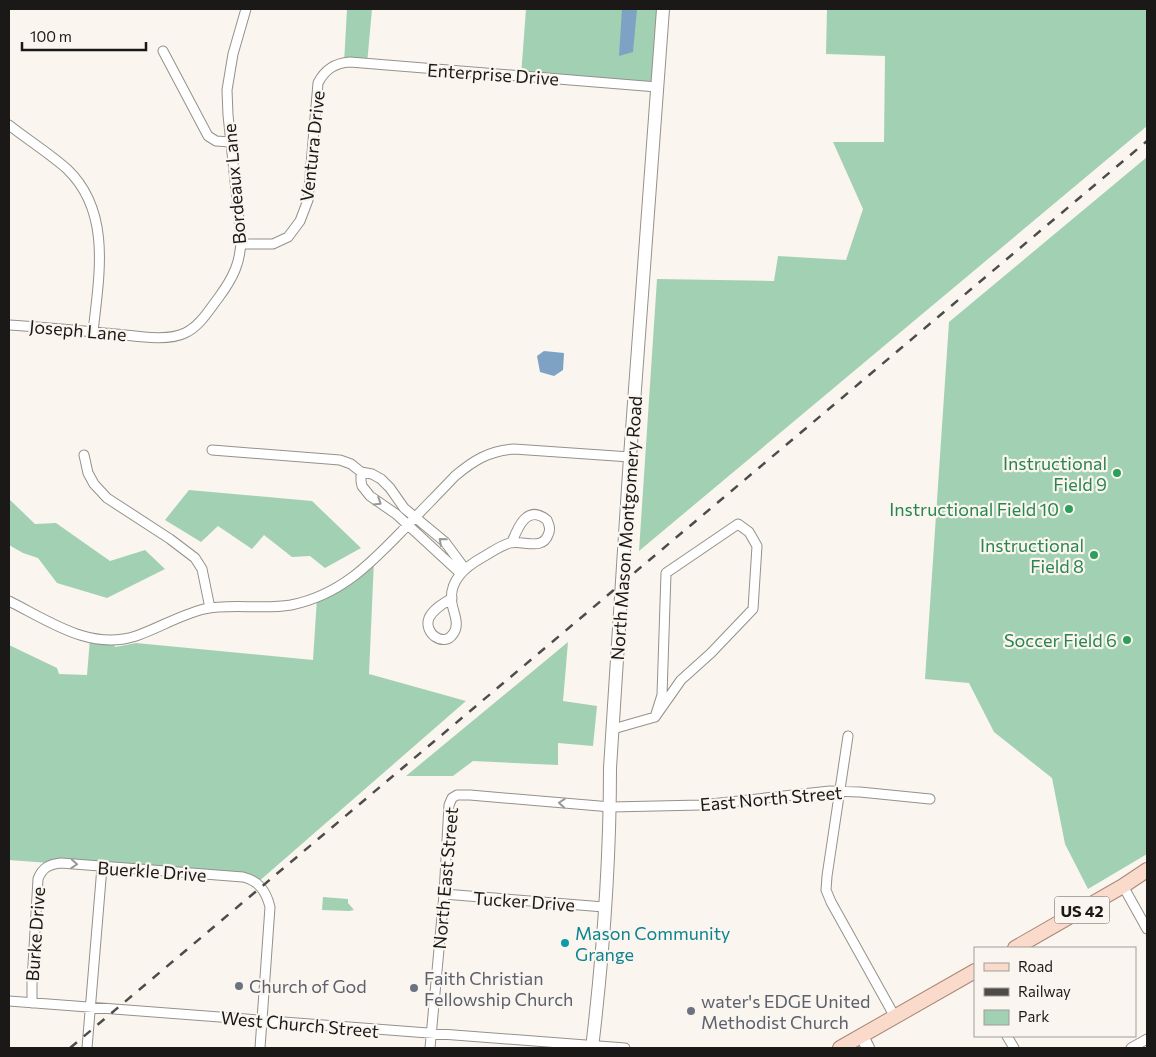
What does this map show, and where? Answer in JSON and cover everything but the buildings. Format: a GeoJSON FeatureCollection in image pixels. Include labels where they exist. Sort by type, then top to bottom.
{"type":"FeatureCollection","features":[{"type":"Feature","properties":{"kind":"main road","name":"North Mason Montgomery Road"},"geometry":{"type":"LineString","coordinates":[[592,1047],[599,991],[611,807],[612,729],[663,9]]}},
{"type":"Feature","properties":{"kind":"main road","name":"US 42"},"geometry":{"type":"LineString","coordinates":[[1017,947],[1123,886],[1147,870]]}},
{"type":"Feature","properties":{"kind":"main road"},"geometry":{"type":"LineString","coordinates":[[840,1048],[865,1042],[895,1017],[974,974]]}},
{"type":"Feature","properties":{"kind":"street","name":"Bordeaux Lane"},"geometry":{"type":"LineString","coordinates":[[147,336],[173,337],[194,327],[203,318],[232,278],[239,262],[241,225],[228,115],[227,84],[233,54],[246,9]]}},
{"type":"Feature","properties":{"kind":"street"},"geometry":{"type":"LineString","coordinates":[[163,51],[208,136],[216,141],[231,142]]}},
{"type":"Feature","properties":{"kind":"street","name":"Enterprise Drive"},"geometry":{"type":"LineString","coordinates":[[330,67],[350,62],[657,87]]}},
{"type":"Feature","properties":{"kind":"street","name":"Ventura Drive"},"geometry":{"type":"LineString","coordinates":[[241,244],[273,244],[288,237],[300,221],[308,200],[318,83],[322,75],[330,67]]}},
{"type":"Feature","properties":{"kind":"street"},"geometry":{"type":"LineString","coordinates":[[9,126],[68,170],[80,184],[94,210],[98,228],[100,258],[92,332]]}},
{"type":"Feature","properties":{"kind":"street","name":"Joseph Lane"},"geometry":{"type":"LineString","coordinates":[[9,325],[147,336]]}},
{"type":"Feature","properties":{"kind":"street"},"geometry":{"type":"LineString","coordinates":[[9,601],[82,637],[98,640],[126,639],[178,618],[210,608],[274,607],[292,604],[317,598],[355,577],[469,464],[490,453],[514,449],[630,457]]}},
{"type":"Feature","properties":{"kind":"street"},"geometry":{"type":"LineString","coordinates":[[212,450],[340,460],[351,464],[361,472],[372,474],[381,479],[390,488],[411,522],[462,571]]}},
{"type":"Feature","properties":{"kind":"street"},"geometry":{"type":"LineString","coordinates":[[84,455],[88,473],[94,484],[107,498],[195,558],[202,569],[210,608]]}},
{"type":"Feature","properties":{"kind":"street"},"geometry":{"type":"LineString","coordinates":[[361,472],[362,486],[370,496],[445,542],[462,571]]}},
{"type":"Feature","properties":{"kind":"street"},"geometry":{"type":"LineString","coordinates":[[612,729],[655,717],[681,680],[712,653],[753,609],[757,546],[750,532],[738,524],[666,573],[662,695],[655,717]]}},
{"type":"Feature","properties":{"kind":"street"},"geometry":{"type":"LineString","coordinates":[[452,598],[442,604],[429,618],[428,630],[437,638],[449,638],[454,634],[457,622],[452,598],[456,580],[462,571],[512,542]]}},
{"type":"Feature","properties":{"kind":"street"},"geometry":{"type":"LineString","coordinates":[[848,736],[827,876],[828,896],[895,1017]]}},
{"type":"Feature","properties":{"kind":"street","name":"East North Street"},"geometry":{"type":"LineString","coordinates":[[452,798],[457,795],[470,795],[611,807],[701,804],[840,791],[930,799]]}},
{"type":"Feature","properties":{"kind":"street","name":"North East Street"},"geometry":{"type":"LineString","coordinates":[[430,1048],[444,894],[449,805],[452,798]]}},
{"type":"Feature","properties":{"kind":"street","name":"Buerkle Drive"},"geometry":{"type":"LineString","coordinates":[[46,867],[61,863],[243,877],[257,883],[266,894],[270,907],[262,1020]]}},
{"type":"Feature","properties":{"kind":"street","name":"Burke Drive"},"geometry":{"type":"LineString","coordinates":[[32,1003],[38,879],[40,872],[46,867]]}},
{"type":"Feature","properties":{"kind":"street"},"geometry":{"type":"LineString","coordinates":[[87,1048],[102,867]]}},
{"type":"Feature","properties":{"kind":"street"},"geometry":{"type":"LineString","coordinates":[[1123,886],[1147,930]]}},
{"type":"Feature","properties":{"kind":"street","name":"Tucker Drive"},"geometry":{"type":"LineString","coordinates":[[444,894],[604,907]]}},
{"type":"Feature","properties":{"kind":"street","name":"West Church Street"},"geometry":{"type":"LineString","coordinates":[[9,1001],[624,1048]]}},
{"type":"Feature","properties":{"kind":"street"},"geometry":{"type":"LineString","coordinates":[[260,1048],[262,1020]]}},
{"type":"Feature","properties":{"kind":"street"},"geometry":{"type":"LineString","coordinates":[[1008,1037],[1014,1048]]}},
{"type":"Feature","properties":{"kind":"street"},"geometry":{"type":"LineString","coordinates":[[1131,1048],[1147,1039]]}},
{"type":"Feature","properties":{"kind":"green space"},"geometry":{"type":"Polygon","coordinates":[[[347,9],[372,9],[367,64],[344,63],[347,9]]]}},
{"type":"Feature","properties":{"kind":"green space"},"geometry":{"type":"Polygon","coordinates":[[[526,9],[663,9],[657,87],[521,76],[526,9]]]}},
{"type":"Feature","properties":{"kind":"green space"},"geometry":{"type":"Polygon","coordinates":[[[827,9],[1147,9],[1147,126],[639,551],[657,279],[774,281],[778,256],[846,260],[863,209],[833,142],[884,142],[885,56],[826,54],[827,9]]]}},
{"type":"Feature","properties":{"kind":"green space"},"geometry":{"type":"Polygon","coordinates":[[[1147,157],[1147,854],[1088,889],[1065,844],[1052,778],[994,732],[969,683],[925,679],[949,322],[1147,157]]]}},
{"type":"Feature","properties":{"kind":"green space"},"geometry":{"type":"Polygon","coordinates":[[[189,490],[312,501],[361,548],[325,568],[310,556],[292,557],[264,535],[252,549],[218,526],[201,542],[165,520],[189,490]]]}},
{"type":"Feature","properties":{"kind":"green space"},"geometry":{"type":"Polygon","coordinates":[[[9,499],[35,524],[56,523],[110,561],[145,550],[165,569],[107,598],[57,583],[38,558],[23,553],[9,545],[9,499]]]}},
{"type":"Feature","properties":{"kind":"green space"},"geometry":{"type":"Polygon","coordinates":[[[374,560],[369,674],[466,701],[257,883],[102,867],[9,860],[9,645],[57,668],[59,674],[87,675],[90,639],[113,640],[115,647],[136,643],[313,660],[317,598],[374,560]]]}},
{"type":"Feature","properties":{"kind":"green space"},"geometry":{"type":"Polygon","coordinates":[[[568,642],[563,701],[597,706],[593,746],[558,743],[558,765],[473,761],[453,776],[406,776],[568,642]]]}},
{"type":"Feature","properties":{"kind":"green space"},"geometry":{"type":"Polygon","coordinates":[[[323,897],[348,899],[348,903],[354,910],[322,910],[323,897]]]}},
{"type":"Feature","properties":{"kind":"water"},"geometry":{"type":"Polygon","coordinates":[[[622,9],[637,9],[633,52],[619,56],[622,9]]]}},
{"type":"Feature","properties":{"kind":"water"},"geometry":{"type":"Polygon","coordinates":[[[544,351],[564,353],[563,370],[554,376],[540,372],[537,356],[544,351]]]}},
{"type":"Feature","properties":{"kind":"railway"},"geometry":{"type":"LineString","coordinates":[[70,1048],[1147,141]]}},
{"type":"Feature","properties":{"kind":"place","name":"Instructional Field 9"},"geometry":{"type":"Point","coordinates":[1117,473]}},
{"type":"Feature","properties":{"kind":"place","name":"Instructional Field 10"},"geometry":{"type":"Point","coordinates":[1069,509]}},
{"type":"Feature","properties":{"kind":"place","name":"Instructional Field 8"},"geometry":{"type":"Point","coordinates":[1094,555]}},
{"type":"Feature","properties":{"kind":"place","name":"Soccer Field 6"},"geometry":{"type":"Point","coordinates":[1127,640]}},
{"type":"Feature","properties":{"kind":"place","name":"Mason Community Grange"},"geometry":{"type":"Point","coordinates":[565,943]}},
{"type":"Feature","properties":{"kind":"place","name":"Church of God"},"geometry":{"type":"Point","coordinates":[239,986]}},
{"type":"Feature","properties":{"kind":"place","name":"Faith Christian Fellowship Church"},"geometry":{"type":"Point","coordinates":[414,988]}},
{"type":"Feature","properties":{"kind":"place","name":"water's EDGE United Methodist Church"},"geometry":{"type":"Point","coordinates":[691,1011]}}]}
